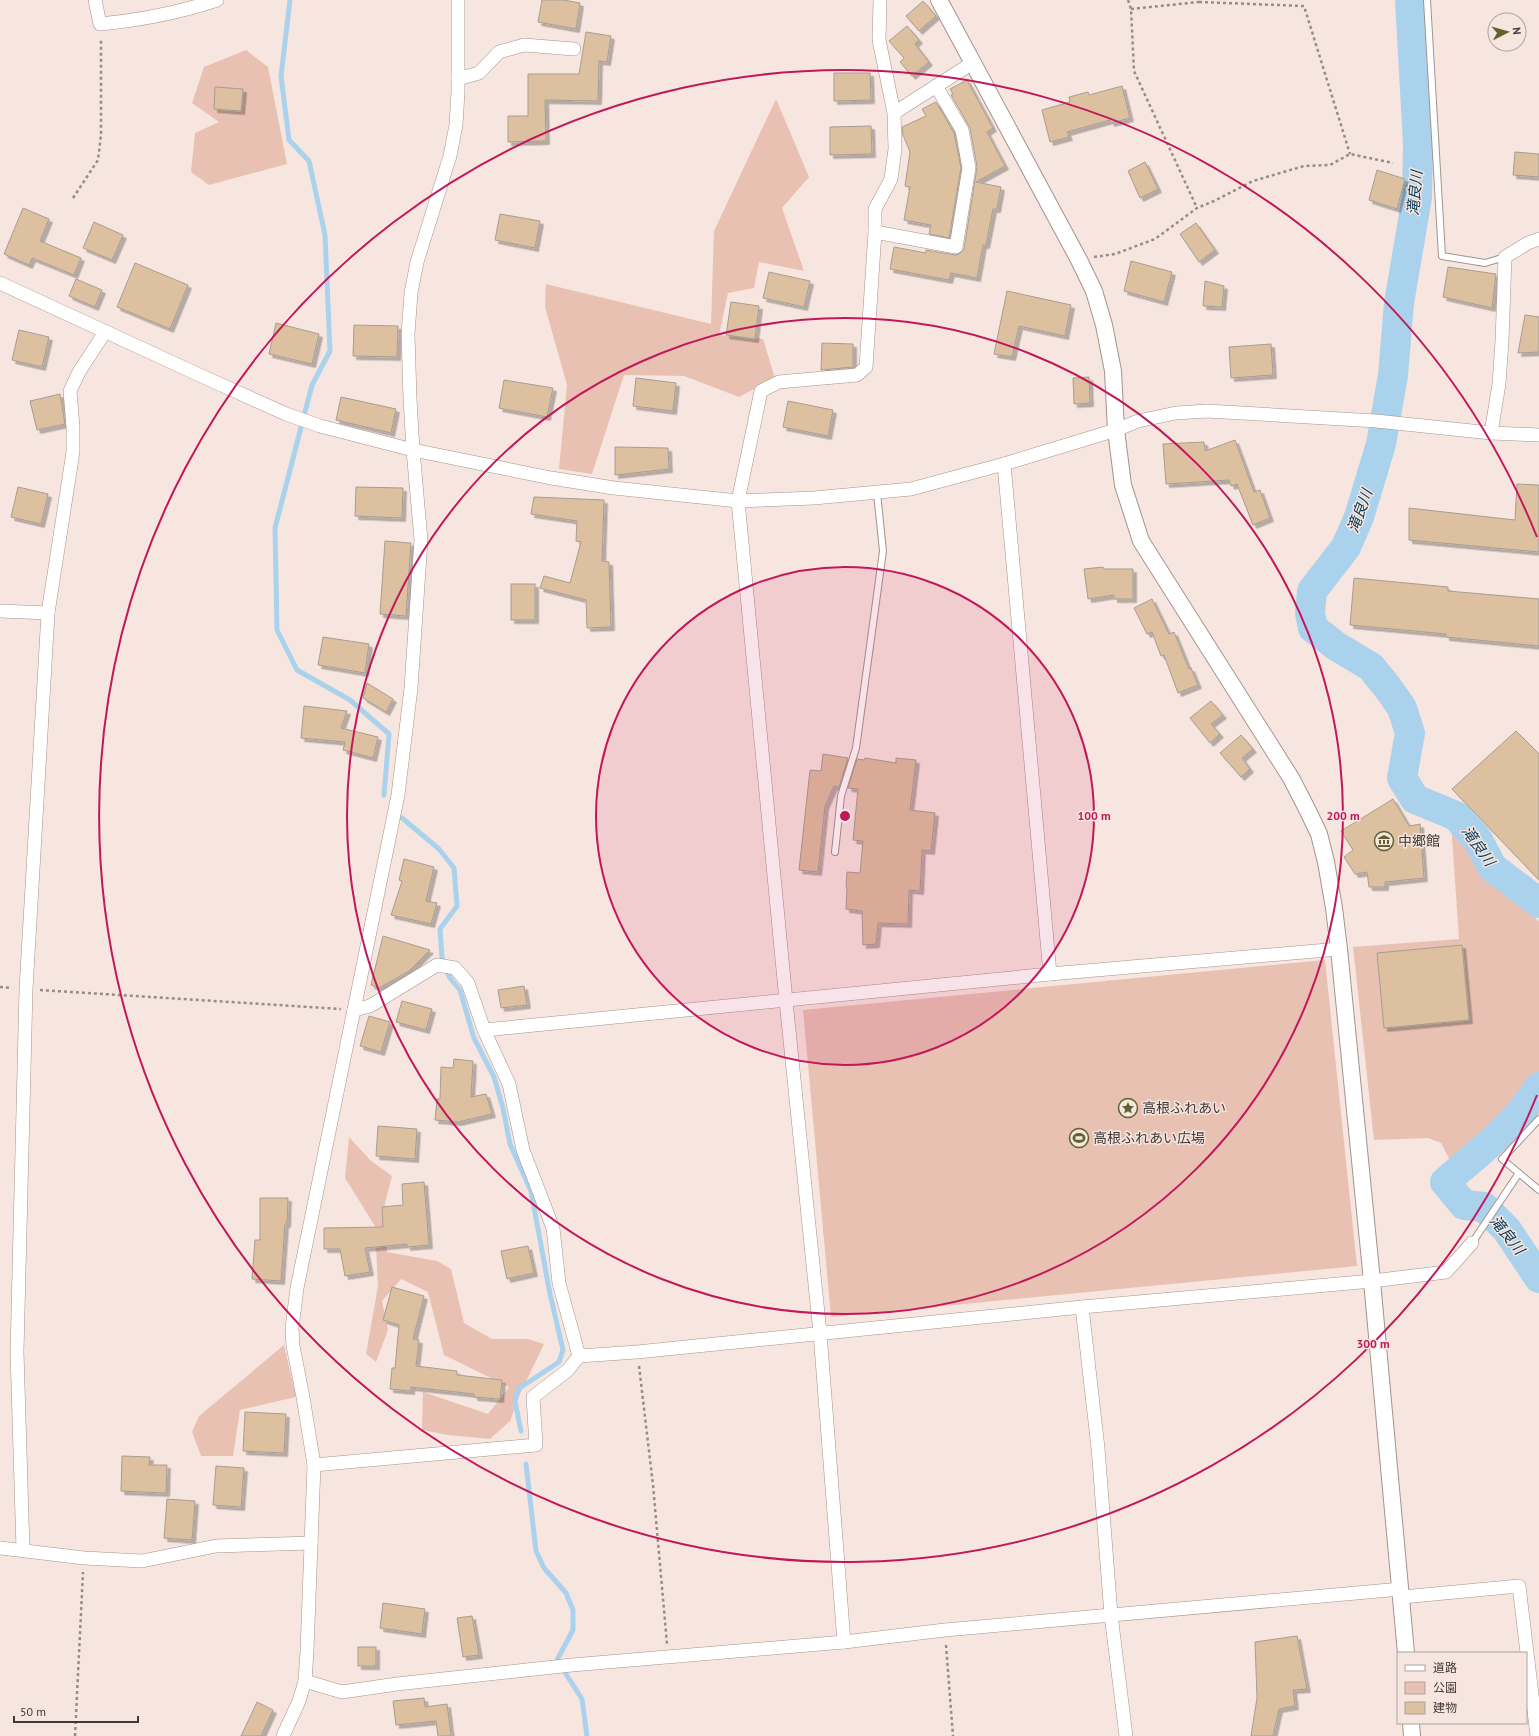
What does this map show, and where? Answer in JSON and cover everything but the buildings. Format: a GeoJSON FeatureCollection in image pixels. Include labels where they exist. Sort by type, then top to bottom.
{"type":"FeatureCollection","features":[{"type":"Feature","properties":{"kind":"street"},"geometry":{"type":"LineString","coordinates":[[94,0],[100,24],[133,21],[183,11],[217,0]]}},
{"type":"Feature","properties":{"kind":"street"},"geometry":{"type":"LineString","coordinates":[[283,1736],[299,1701],[304,1680],[307,1651],[314,1466],[293,1346],[292,1328],[297,1288],[398,795],[411,688],[421,540],[413,450],[408,334],[411,293],[417,262],[450,156],[456,125],[458,79],[458,0]]}},
{"type":"Feature","properties":{"kind":"street"},"geometry":{"type":"LineString","coordinates":[[844,1642],[820,1332],[786,1001],[738,501],[761,391],[778,382],[857,374],[866,367],[876,232],[875,209],[891,179],[895,149],[894,113],[878,40],[880,0]]}},
{"type":"Feature","properties":{"kind":"street"},"geometry":{"type":"LineString","coordinates":[[939,0],[974,62],[1094,291],[1104,325],[1113,371],[1116,430],[1123,485],[1141,541],[1291,778],[1319,834],[1326,862],[1334,908],[1372,1281],[1402,1593],[1406,1652]]}},
{"type":"Feature","properties":{"kind":"street"},"geometry":{"type":"LineString","coordinates":[[458,79],[479,73],[499,52],[524,45],[574,49]]}},
{"type":"Feature","properties":{"kind":"street"},"geometry":{"type":"LineString","coordinates":[[894,113],[974,62]]}},
{"type":"Feature","properties":{"kind":"street"},"geometry":{"type":"LineString","coordinates":[[876,232],[956,247],[969,168],[962,130],[936,86]]}},
{"type":"Feature","properties":{"kind":"street"},"geometry":{"type":"LineString","coordinates":[[1491,433],[1499,384],[1505,257],[1528,243],[1539,239]]}},
{"type":"Feature","properties":{"kind":"street"},"geometry":{"type":"LineString","coordinates":[[0,283],[104,332],[286,414],[320,426],[413,450],[551,478],[606,487],[738,501],[814,498],[911,489],[1004,464],[1116,430],[1138,420],[1176,413],[1207,411],[1376,421],[1491,433],[1539,435]]}},
{"type":"Feature","properties":{"kind":"street"},"geometry":{"type":"LineString","coordinates":[[23,1550],[18,1352],[26,989],[48,613],[73,452],[73,427],[70,391],[79,372],[104,332]]}},
{"type":"Feature","properties":{"kind":"street"},"geometry":{"type":"LineString","coordinates":[[1004,464],[1050,974]]}},
{"type":"Feature","properties":{"kind":"street"},"geometry":{"type":"LineString","coordinates":[[0,611],[48,613]]}},
{"type":"Feature","properties":{"kind":"street"},"geometry":{"type":"LineString","coordinates":[[484,1030],[1050,974],[1338,949]]}},
{"type":"Feature","properties":{"kind":"street"},"geometry":{"type":"LineString","coordinates":[[354,1010],[370,1006],[437,965],[455,968],[468,983],[484,1030],[509,1084],[523,1150],[553,1228],[559,1283],[579,1356]]}},
{"type":"Feature","properties":{"kind":"street"},"geometry":{"type":"LineString","coordinates":[[314,1466],[536,1445],[532,1397],[568,1370],[579,1356],[637,1352],[820,1332],[1372,1281],[1446,1272],[1472,1243]]}},
{"type":"Feature","properties":{"kind":"street"},"geometry":{"type":"LineString","coordinates":[[1082,1307],[1098,1448],[1111,1616],[1126,1736]]}},
{"type":"Feature","properties":{"kind":"street"},"geometry":{"type":"LineString","coordinates":[[0,1548],[84,1558],[142,1561],[216,1546],[311,1543]]}},
{"type":"Feature","properties":{"kind":"street"},"geometry":{"type":"LineString","coordinates":[[304,1680],[342,1692],[397,1684],[572,1665],[844,1642],[945,1630],[1402,1593],[1519,1586],[1527,1652]]}},
{"type":"Feature","properties":{"kind":"street"},"geometry":{"type":"LineString","coordinates":[[1527,1653],[1537,1736]]}},
{"type":"Feature","properties":{"kind":"street"},"geometry":{"type":"LineString","coordinates":[[1411,1724],[1412,1736]]}},
{"type":"Feature","properties":{"kind":"lane"},"geometry":{"type":"LineString","coordinates":[[1426,0],[1442,256],[1485,263],[1505,257]]}},
{"type":"Feature","properties":{"kind":"lane"},"geometry":{"type":"LineString","coordinates":[[835,852],[841,796],[856,748],[883,551],[877,492]]}},
{"type":"Feature","properties":{"kind":"lane"},"geometry":{"type":"LineString","coordinates":[[1539,1119],[1502,1159],[1539,1190]]}},
{"type":"Feature","properties":{"kind":"lane"},"geometry":{"type":"LineString","coordinates":[[1472,1243],[1519,1173]]}},
{"type":"Feature","properties":{"kind":"path"},"geometry":{"type":"LineString","coordinates":[[1128,0],[1131,9],[1134,71],[1196,208]]}},
{"type":"Feature","properties":{"kind":"path"},"geometry":{"type":"LineString","coordinates":[[1131,9],[1199,1],[1304,6],[1350,154]]}},
{"type":"Feature","properties":{"kind":"path"},"geometry":{"type":"LineString","coordinates":[[73,198],[98,160],[101,135],[100,24]]}},
{"type":"Feature","properties":{"kind":"path"},"geometry":{"type":"LineString","coordinates":[[1079,260],[1115,254],[1155,239],[1196,208],[1214,201],[1253,181],[1304,166],[1330,164],[1350,154],[1393,163]]}},
{"type":"Feature","properties":{"kind":"path"},"geometry":{"type":"LineString","coordinates":[[0,987],[354,1010]]}},
{"type":"Feature","properties":{"kind":"path"},"geometry":{"type":"LineString","coordinates":[[637,1352],[653,1485],[668,1658]]}},
{"type":"Feature","properties":{"kind":"path"},"geometry":{"type":"LineString","coordinates":[[75,1736],[84,1558]]}},
{"type":"Feature","properties":{"kind":"path"},"geometry":{"type":"LineString","coordinates":[[945,1630],[953,1736]]}},
{"type":"Feature","properties":{"kind":"green space"},"geometry":{"type":"Polygon","coordinates":[[[246,50],[268,67],[287,164],[209,185],[191,172],[195,133],[219,122],[192,103],[204,67],[246,50]]]}},
{"type":"Feature","properties":{"kind":"green space"},"geometry":{"type":"Polygon","coordinates":[[[776,99],[809,177],[782,208],[804,271],[759,262],[754,288],[728,293],[719,335],[763,339],[775,378],[739,397],[684,376],[624,375],[592,474],[559,469],[567,385],[545,307],[546,284],[711,324],[714,231],[776,99]]]}},
{"type":"Feature","properties":{"kind":"green space"},"geometry":{"type":"Polygon","coordinates":[[[1451,823],[1469,853],[1490,878],[1525,906],[1539,922],[1539,1072],[1528,1095],[1497,1133],[1452,1164],[1441,1143],[1428,1138],[1374,1140],[1353,947],[1459,939],[1451,823]]]}},
{"type":"Feature","properties":{"kind":"green space","name":"高根ふれあい広場"},"geometry":{"type":"Polygon","coordinates":[[[1325,960],[1357,1266],[831,1317],[803,1010],[1325,960]]]}},
{"type":"Feature","properties":{"kind":"green space"},"geometry":{"type":"Polygon","coordinates":[[[349,1137],[370,1160],[392,1176],[385,1203],[387,1252],[437,1261],[451,1269],[464,1323],[492,1339],[528,1339],[544,1344],[519,1396],[510,1421],[490,1439],[448,1435],[422,1430],[423,1392],[488,1414],[509,1387],[444,1355],[428,1292],[401,1279],[382,1301],[388,1330],[376,1362],[366,1354],[378,1286],[375,1226],[345,1178],[349,1137]]]}},
{"type":"Feature","properties":{"kind":"green space"},"geometry":{"type":"Polygon","coordinates":[[[284,1345],[296,1397],[240,1410],[233,1456],[201,1456],[192,1432],[199,1416],[284,1345]]]}},
{"type":"Feature","properties":{"kind":"waterway"},"geometry":{"type":"LineString","coordinates":[[290,0],[281,76],[289,140],[309,161],[325,235],[330,351],[312,385],[275,528],[277,630],[297,670],[350,700],[389,734],[384,795]]}},
{"type":"Feature","properties":{"kind":"waterway","name":"滝良川"},"geometry":{"type":"LineString","coordinates":[[1410,0],[1418,144],[1417,197],[1399,303],[1393,375],[1381,444],[1359,517],[1346,547],[1312,591],[1310,613],[1313,628],[1336,646],[1371,667],[1402,708],[1410,733],[1402,778],[1415,799],[1456,816],[1478,840],[1492,867],[1539,903]]}},
{"type":"Feature","properties":{"kind":"waterway"},"geometry":{"type":"LineString","coordinates":[[402,818],[439,849],[454,868],[457,906],[440,929],[442,958],[450,978],[460,990],[474,1038],[494,1077],[503,1108],[510,1144],[531,1191],[550,1294],[563,1350],[559,1362],[518,1389],[515,1401],[521,1431]]}},
{"type":"Feature","properties":{"kind":"waterway","name":"滝良川"},"geometry":{"type":"LineString","coordinates":[[1539,1087],[1508,1126],[1445,1182],[1464,1205],[1484,1207],[1507,1230],[1539,1278]]}},
{"type":"Feature","properties":{"kind":"waterway"},"geometry":{"type":"LineString","coordinates":[[526,1464],[536,1551],[544,1568],[566,1593],[573,1610],[573,1630],[557,1660],[582,1699],[587,1736]]}},
{"type":"Feature","properties":{"kind":"place","name":"中郷館"},"geometry":{"type":"Point","coordinates":[1384,841]}},
{"type":"Feature","properties":{"kind":"place","name":"高根ふれあい"},"geometry":{"type":"Point","coordinates":[1128,1108]}},
{"type":"Feature","properties":{"kind":"place","name":"高根ふれあい広場"},"geometry":{"type":"Point","coordinates":[1079,1138]}}]}
